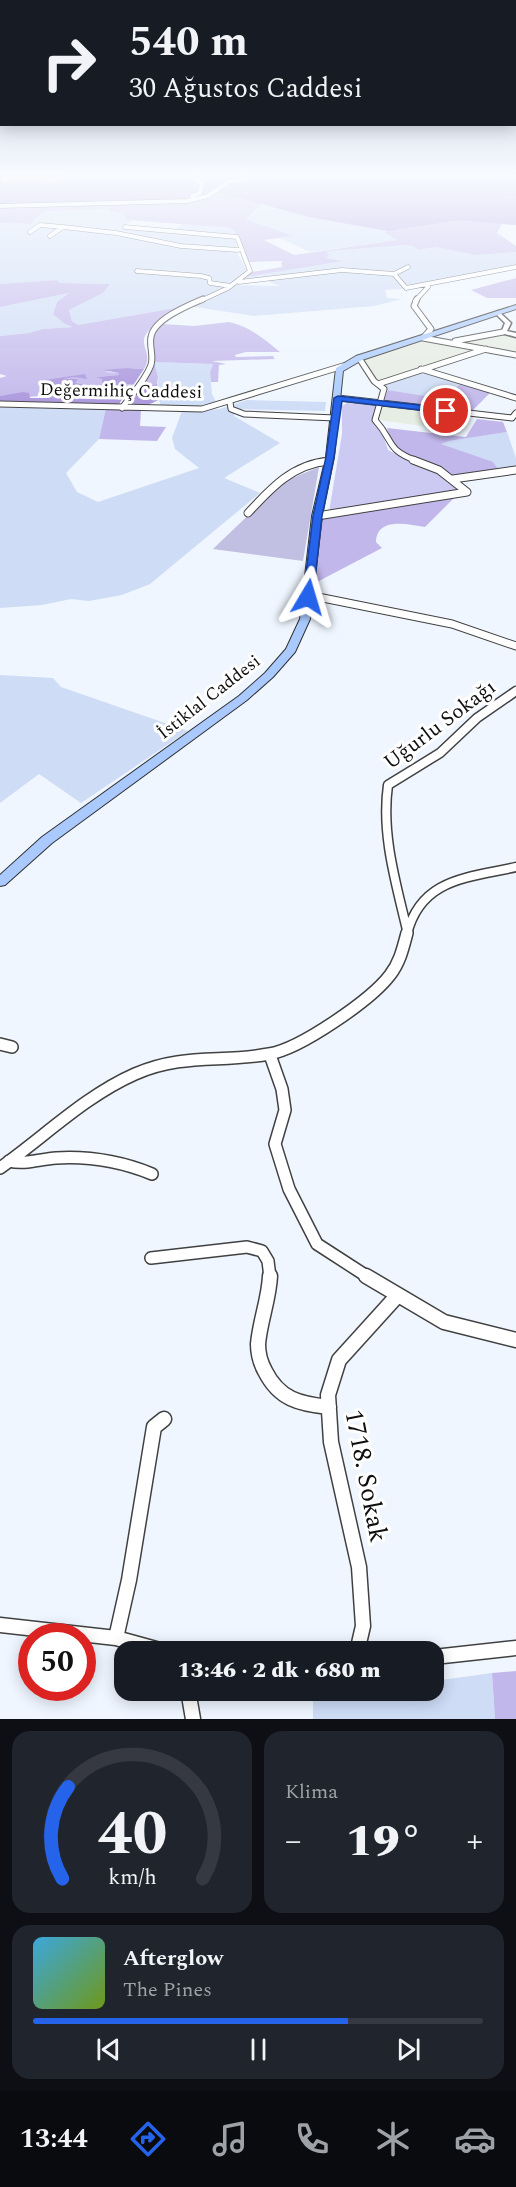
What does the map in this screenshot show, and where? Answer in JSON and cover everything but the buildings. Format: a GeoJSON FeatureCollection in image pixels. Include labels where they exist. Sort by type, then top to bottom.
{"type":"FeatureCollection","features":[{"type":"Feature","properties":{"kind":"main road"},"geometry":{"type":"LineString","coordinates":[[343,366],[359,358],[516,307]]}},
{"type":"Feature","properties":{"kind":"main road","name":"İstiklal Caddesi"},"geometry":{"type":"LineString","coordinates":[[0,882],[47,840],[243,698],[269,675],[291,650],[304,619],[317,516],[329,461],[338,398],[339,370],[343,366]]}},
{"type":"Feature","properties":{"kind":"street"},"geometry":{"type":"LineString","coordinates":[[122,408],[150,367],[153,357],[150,339],[153,330],[179,310],[231,286],[250,271],[249,263],[242,255]]}},
{"type":"Feature","properties":{"kind":"street"},"geometry":{"type":"LineString","coordinates":[[236,282],[342,270],[394,274],[408,267]]}},
{"type":"Feature","properties":{"kind":"street"},"geometry":{"type":"LineString","coordinates":[[394,274],[406,288],[516,267]]}},
{"type":"Feature","properties":{"kind":"street"},"geometry":{"type":"LineString","coordinates":[[137,271],[201,276],[209,278],[210,283],[231,286]]}},
{"type":"Feature","properties":{"kind":"street"},"geometry":{"type":"LineString","coordinates":[[428,284],[428,287],[415,301],[414,306],[431,329],[443,331]]}},
{"type":"Feature","properties":{"kind":"street"},"geometry":{"type":"LineString","coordinates":[[498,313],[508,323],[503,332]]}},
{"type":"Feature","properties":{"kind":"street"},"geometry":{"type":"LineString","coordinates":[[423,338],[431,329]]}},
{"type":"Feature","properties":{"kind":"street"},"geometry":{"type":"LineString","coordinates":[[447,342],[503,332],[516,335]]}},
{"type":"Feature","properties":{"kind":"street"},"geometry":{"type":"LineString","coordinates":[[423,338],[516,355]]}},
{"type":"Feature","properties":{"kind":"street"},"geometry":{"type":"LineString","coordinates":[[378,384],[486,349]]}},
{"type":"Feature","properties":{"kind":"street"},"geometry":{"type":"LineString","coordinates":[[317,516],[467,492],[439,470],[408,459],[394,450],[386,432],[375,420],[384,391],[359,358]]}},
{"type":"Feature","properties":{"kind":"street","name":"Değermihiç Caddesi"},"geometry":{"type":"LineString","coordinates":[[0,404],[194,410],[230,402],[343,366]]}},
{"type":"Feature","properties":{"kind":"street"},"geometry":{"type":"LineString","coordinates":[[420,369],[516,398]]}},
{"type":"Feature","properties":{"kind":"street"},"geometry":{"type":"LineString","coordinates":[[338,398],[380,404],[514,415],[516,429]]}},
{"type":"Feature","properties":{"kind":"street"},"geometry":{"type":"LineString","coordinates":[[230,402],[231,409],[244,414],[335,418]]}},
{"type":"Feature","properties":{"kind":"street"},"geometry":{"type":"LineString","coordinates":[[248,513],[274,485],[288,474],[318,462],[329,461]]}},
{"type":"Feature","properties":{"kind":"street"},"geometry":{"type":"LineString","coordinates":[[453,479],[516,470]]}},
{"type":"Feature","properties":{"kind":"street"},"geometry":{"type":"LineString","coordinates":[[308,595],[452,624],[516,646]]}},
{"type":"Feature","properties":{"kind":"street","name":"Uğurlu Sokağı"},"geometry":{"type":"LineString","coordinates":[[407,930],[392,865],[385,821],[384,811],[388,785],[440,753],[477,718],[516,691]]}},
{"type":"Feature","properties":{"kind":"street"},"geometry":{"type":"LineString","coordinates":[[5,1165],[89,1099],[116,1083],[154,1067],[190,1058],[270,1055],[289,1048],[375,991],[396,967],[403,953],[407,930],[421,901],[427,895],[456,882],[516,867]]}},
{"type":"Feature","properties":{"kind":"street"},"geometry":{"type":"LineString","coordinates":[[0,1044],[12,1047]]}},
{"type":"Feature","properties":{"kind":"street"},"geometry":{"type":"LineString","coordinates":[[270,1055],[282,1089],[285,1110],[275,1144],[289,1190],[317,1244],[397,1296],[444,1322],[516,1340]]}},
{"type":"Feature","properties":{"kind":"street"},"geometry":{"type":"LineString","coordinates":[[5,1165],[64,1157],[100,1157],[123,1162],[152,1174]]}},
{"type":"Feature","properties":{"kind":"street"},"geometry":{"type":"LineString","coordinates":[[151,1258],[247,1247],[262,1251],[267,1258],[270,1274],[258,1345],[261,1362],[273,1385],[285,1398],[302,1404],[329,1407]]}},
{"type":"Feature","properties":{"kind":"street","name":"1718. Sokak"},"geometry":{"type":"LineString","coordinates":[[360,1641],[363,1626],[359,1567],[332,1442],[328,1395],[339,1360],[397,1296]]}},
{"type":"Feature","properties":{"kind":"street"},"geometry":{"type":"LineString","coordinates":[[116,1638],[129,1580],[154,1427],[164,1419]]}},
{"type":"Feature","properties":{"kind":"street"},"geometry":{"type":"LineString","coordinates":[[0,1625],[127,1641]]}},
{"type":"Feature","properties":{"kind":"street"},"geometry":{"type":"LineString","coordinates":[[444,1656],[516,1648]]}},
{"type":"Feature","properties":{"kind":"street"},"geometry":{"type":"LineString","coordinates":[[190,1701],[193,1719]]}},
{"type":"Feature","properties":{"kind":"shaded area"},"geometry":{"type":"Polygon","coordinates":[[[0,255],[238,255],[248,272],[221,290],[181,307],[78,325],[72,321],[69,310],[103,293],[109,284],[60,283],[57,280],[0,284],[0,255]]]}},
{"type":"Feature","properties":{"kind":"shaded area"},"geometry":{"type":"Polygon","coordinates":[[[243,255],[329,255],[326,258],[343,261],[245,277],[252,272],[282,267],[281,262],[284,261],[248,262],[243,255]]]}},
{"type":"Feature","properties":{"kind":"shaded area"},"geometry":{"type":"Polygon","coordinates":[[[516,255],[516,267],[414,286],[406,286],[396,275],[403,289],[385,290],[387,298],[402,299],[374,306],[254,316],[189,306],[235,285],[280,286],[262,279],[240,281],[245,277],[338,261],[325,257],[516,255]]]}},
{"type":"Feature","properties":{"kind":"shaded area"},"geometry":{"type":"Polygon","coordinates":[[[516,278],[516,298],[487,298],[471,290],[516,278]]]}},
{"type":"Feature","properties":{"kind":"shaded area"},"geometry":{"type":"Polygon","coordinates":[[[57,280],[60,283],[110,284],[103,293],[69,310],[72,321],[78,325],[181,307],[152,327],[145,337],[147,358],[144,369],[127,368],[105,372],[120,373],[119,375],[97,377],[114,380],[118,388],[122,385],[134,384],[127,392],[109,391],[70,395],[52,391],[32,397],[0,396],[0,378],[7,376],[0,374],[0,336],[73,327],[65,324],[53,314],[57,302],[69,293],[0,307],[0,284],[57,280]]]}},
{"type":"Feature","properties":{"kind":"shaded area"},"geometry":{"type":"Polygon","coordinates":[[[69,293],[57,302],[53,314],[75,327],[0,336],[0,307],[69,293]]]}},
{"type":"Feature","properties":{"kind":"shaded area"},"geometry":{"type":"Polygon","coordinates":[[[229,322],[250,330],[280,352],[246,352],[235,355],[236,357],[274,356],[275,359],[212,361],[226,364],[219,365],[218,382],[211,382],[210,373],[213,364],[154,362],[158,377],[157,384],[134,390],[151,364],[147,341],[154,329],[163,324],[194,326],[229,322]]]}},
{"type":"Feature","properties":{"kind":"shaded area"},"geometry":{"type":"Polygon","coordinates":[[[501,335],[516,338],[516,352],[461,342],[501,335]]]}},
{"type":"Feature","properties":{"kind":"shaded area"},"geometry":{"type":"Polygon","coordinates":[[[420,341],[481,351],[378,382],[363,360],[420,341]]]}},
{"type":"Feature","properties":{"kind":"shaded area"},"geometry":{"type":"Polygon","coordinates":[[[154,362],[214,364],[210,373],[212,394],[217,404],[208,407],[161,408],[154,362]]]}},
{"type":"Feature","properties":{"kind":"shaded area"},"geometry":{"type":"Polygon","coordinates":[[[144,369],[134,384],[122,385],[117,389],[110,388],[114,380],[102,383],[102,379],[96,377],[119,375],[119,373],[103,370],[144,369]]]}},
{"type":"Feature","properties":{"kind":"shaded area"},"geometry":{"type":"Polygon","coordinates":[[[423,371],[460,384],[445,399],[388,390],[382,384],[423,371]]]}},
{"type":"Feature","properties":{"kind":"shaded area"},"geometry":{"type":"Polygon","coordinates":[[[85,374],[87,379],[74,377],[63,379],[78,379],[75,383],[102,389],[91,390],[70,384],[69,389],[51,388],[41,383],[47,384],[50,381],[38,381],[85,374]]]}},
{"type":"Feature","properties":{"kind":"shaded area"},"geometry":{"type":"Polygon","coordinates":[[[157,384],[160,399],[144,406],[126,407],[134,390],[157,384]]]}},
{"type":"Feature","properties":{"kind":"shaded area"},"geometry":{"type":"Polygon","coordinates":[[[460,384],[491,392],[470,413],[384,401],[388,390],[445,399],[460,384]]]}},
{"type":"Feature","properties":{"kind":"shaded area"},"geometry":{"type":"Polygon","coordinates":[[[117,390],[127,392],[117,407],[0,403],[0,396],[23,392],[29,393],[30,398],[39,398],[40,394],[52,391],[68,396],[117,390]]]}},
{"type":"Feature","properties":{"kind":"shaded area"},"geometry":{"type":"Polygon","coordinates":[[[247,400],[326,402],[325,411],[235,409],[234,416],[280,443],[224,478],[260,493],[150,584],[122,595],[89,601],[71,599],[42,605],[0,608],[0,407],[106,408],[99,439],[66,473],[77,492],[98,502],[199,468],[175,449],[172,438],[182,411],[220,409],[247,400]]]}},
{"type":"Feature","properties":{"kind":"shaded area"},"geometry":{"type":"Polygon","coordinates":[[[347,403],[376,405],[372,419],[382,432],[388,450],[434,470],[463,491],[329,512],[342,434],[342,406],[347,403]]]}},
{"type":"Feature","properties":{"kind":"shaded area"},"geometry":{"type":"Polygon","coordinates":[[[382,406],[438,413],[429,427],[379,420],[382,406]]]}},
{"type":"Feature","properties":{"kind":"shaded area"},"geometry":{"type":"Polygon","coordinates":[[[106,408],[141,410],[140,426],[166,427],[157,441],[99,439],[106,408]]]}},
{"type":"Feature","properties":{"kind":"shaded area"},"geometry":{"type":"Polygon","coordinates":[[[477,419],[503,422],[507,432],[441,444],[493,462],[498,469],[516,467],[458,480],[401,453],[391,440],[387,428],[466,437],[477,419]]]}},
{"type":"Feature","properties":{"kind":"shaded area"},"geometry":{"type":"Polygon","coordinates":[[[507,432],[516,458],[516,467],[498,469],[441,444],[449,441],[507,432]]]}},
{"type":"Feature","properties":{"kind":"shaded area"},"geometry":{"type":"Polygon","coordinates":[[[319,467],[303,561],[213,549],[283,482],[319,467]]]}},
{"type":"Feature","properties":{"kind":"shaded area"},"geometry":{"type":"Polygon","coordinates":[[[456,496],[425,527],[387,525],[378,534],[376,542],[382,548],[317,582],[315,556],[320,516],[456,496]]]}},
{"type":"Feature","properties":{"kind":"shaded area"},"geometry":{"type":"Polygon","coordinates":[[[0,675],[53,678],[61,687],[188,731],[81,803],[39,774],[0,803],[0,675]]]}},
{"type":"Feature","properties":{"kind":"shaded area"},"geometry":{"type":"Polygon","coordinates":[[[516,1671],[516,1719],[495,1719],[492,1673],[516,1671]]]}},
{"type":"Feature","properties":{"kind":"shaded area"},"geometry":{"type":"Polygon","coordinates":[[[492,1673],[495,1719],[313,1719],[313,1701],[444,1701],[444,1680],[492,1673]]]}},
{"type":"Feature","properties":{"kind":"route"},"geometry":{"type":"LineString","coordinates":[[308,597],[317,516],[330,457],[338,398],[446,411]]}}]}
